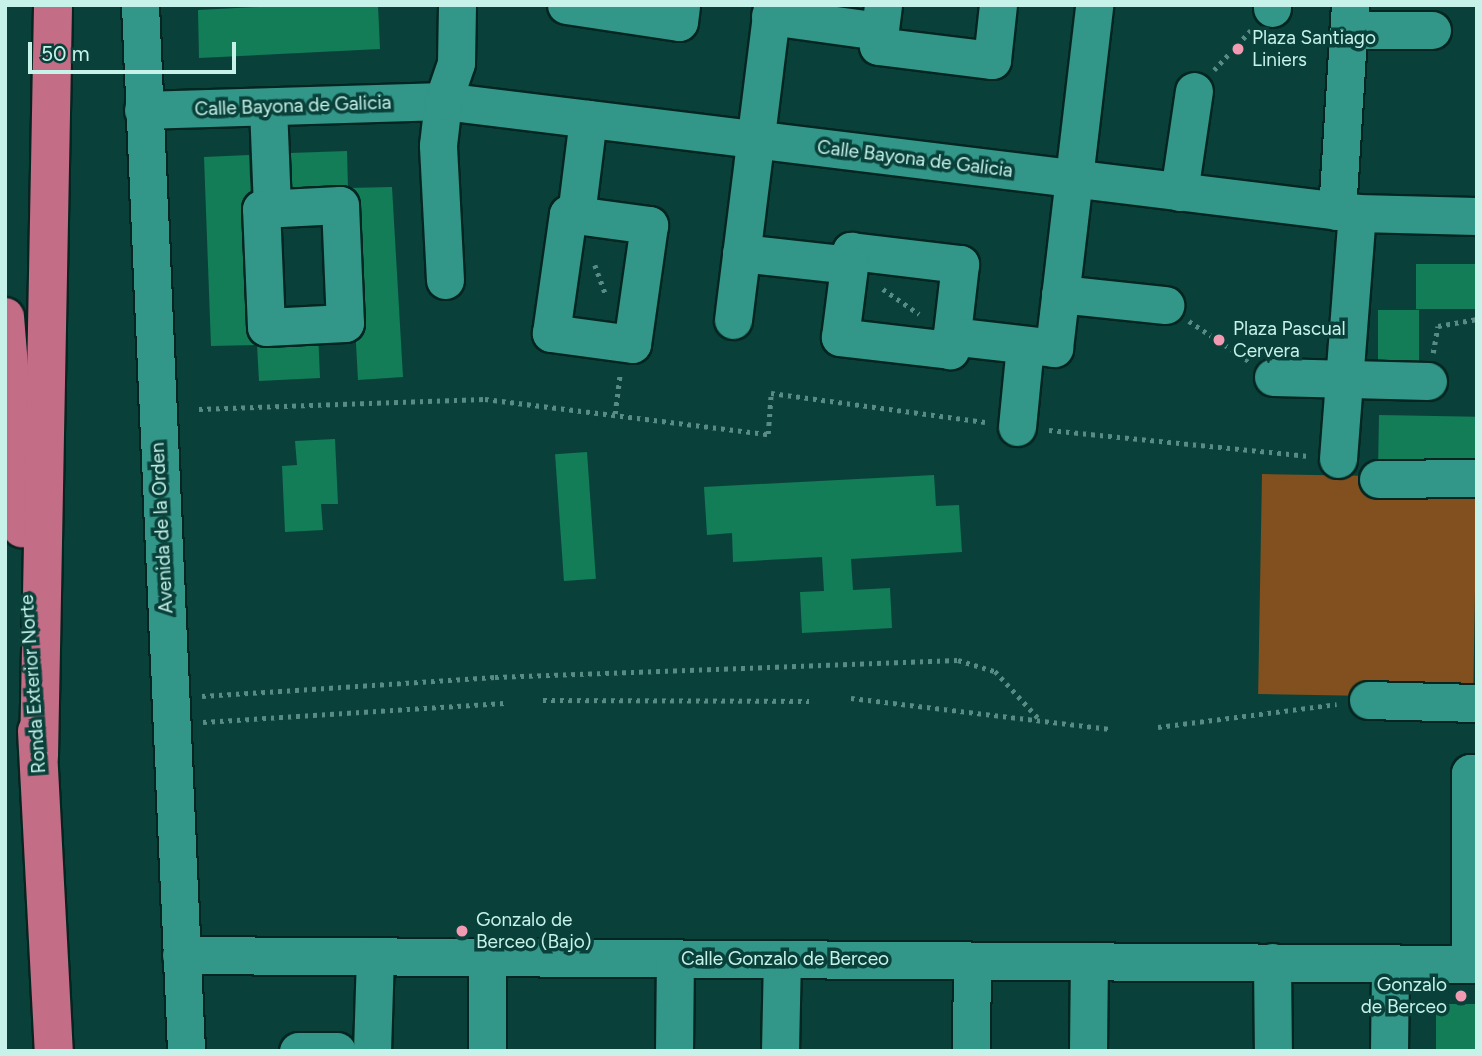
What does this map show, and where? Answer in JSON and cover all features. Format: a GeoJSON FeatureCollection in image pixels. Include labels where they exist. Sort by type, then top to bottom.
{"type":"FeatureCollection","features":[{"type":"Feature","properties":{"kind":"highway"},"geometry":{"type":"LineString","coordinates":[[39,756],[53,5]]}},
{"type":"Feature","properties":{"kind":"highway","name":"Ronda Exterior Norte"},"geometry":{"type":"LineString","coordinates":[[5,317],[39,756],[54,1051]]}},
{"type":"Feature","properties":{"kind":"street","name":"Avenida de la Orden"},"geometry":{"type":"LineString","coordinates":[[140,5],[186,1051]]}},
{"type":"Feature","properties":{"kind":"street"},"geometry":{"type":"LineString","coordinates":[[445,280],[438,145],[443,101],[456,62],[457,5]]}},
{"type":"Feature","properties":{"kind":"street"},"geometry":{"type":"LineString","coordinates":[[566,5],[679,22],[681,5]]}},
{"type":"Feature","properties":{"kind":"street"},"geometry":{"type":"LineString","coordinates":[[733,320],[771,11],[881,18],[878,46],[992,60],[998,5]]}},
{"type":"Feature","properties":{"kind":"street"},"geometry":{"type":"LineString","coordinates":[[1017,427],[1040,347],[1060,294],[1094,5]]}},
{"type":"Feature","properties":{"kind":"street"},"geometry":{"type":"LineString","coordinates":[[1338,459],[1345,379],[1350,18],[1433,30]]}},
{"type":"Feature","properties":{"kind":"street"},"geometry":{"type":"LineString","coordinates":[[1179,192],[1194,91]]}},
{"type":"Feature","properties":{"kind":"street","name":"Calle Bayona de Galicia"},"geometry":{"type":"LineString","coordinates":[[143,110],[443,101],[1347,212],[1477,216]]}},
{"type":"Feature","properties":{"kind":"street"},"geometry":{"type":"LineString","coordinates":[[268,107],[272,208]]}},
{"type":"Feature","properties":{"kind":"street"},"geometry":{"type":"LineString","coordinates":[[576,215],[588,118]]}},
{"type":"Feature","properties":{"kind":"street"},"geometry":{"type":"LineString","coordinates":[[851,251],[960,264],[950,350],[840,337],[849,265],[851,251]]}},
{"type":"Feature","properties":{"kind":"street"},"geometry":{"type":"LineString","coordinates":[[741,253],[849,265]]}},
{"type":"Feature","properties":{"kind":"street"},"geometry":{"type":"LineString","coordinates":[[1060,294],[1165,305]]}},
{"type":"Feature","properties":{"kind":"street"},"geometry":{"type":"LineString","coordinates":[[951,336],[1040,347]]}},
{"type":"Feature","properties":{"kind":"street"},"geometry":{"type":"LineString","coordinates":[[1273,377],[1428,381]]}},
{"type":"Feature","properties":{"kind":"street"},"geometry":{"type":"LineString","coordinates":[[1378,479],[1477,478]]}},
{"type":"Feature","properties":{"kind":"street"},"geometry":{"type":"LineString","coordinates":[[1368,700],[1477,703]]}},
{"type":"Feature","properties":{"kind":"street","name":"Calle Gonzalo de Berceo"},"geometry":{"type":"LineString","coordinates":[[181,955],[1474,964],[1473,773]]}},
{"type":"Feature","properties":{"kind":"street"},"geometry":{"type":"LineString","coordinates":[[372,1051],[375,957]]}},
{"type":"Feature","properties":{"kind":"street"},"geometry":{"type":"LineString","coordinates":[[487,957],[487,1051]]}},
{"type":"Feature","properties":{"kind":"street"},"geometry":{"type":"LineString","coordinates":[[674,1051],[675,959]]}},
{"type":"Feature","properties":{"kind":"street"},"geometry":{"type":"LineString","coordinates":[[780,1051],[782,959]]}},
{"type":"Feature","properties":{"kind":"street"},"geometry":{"type":"LineString","coordinates":[[971,1051],[972,961]]}},
{"type":"Feature","properties":{"kind":"street"},"geometry":{"type":"LineString","coordinates":[[1088,1051],[1089,961]]}},
{"type":"Feature","properties":{"kind":"street"},"geometry":{"type":"LineString","coordinates":[[1272,962],[1273,1051]]}},
{"type":"Feature","properties":{"kind":"street"},"geometry":{"type":"LineString","coordinates":[[1389,1051],[1390,963]]}},
{"type":"Feature","properties":{"kind":"street"},"geometry":{"type":"LineString","coordinates":[[298,1051],[337,1051]]}},
{"type":"Feature","properties":{"kind":"path"},"geometry":{"type":"LineString","coordinates":[[1194,91],[1272,7]]}},
{"type":"Feature","properties":{"kind":"path"},"geometry":{"type":"LineString","coordinates":[[849,265],[951,336]]}},
{"type":"Feature","properties":{"kind":"path"},"geometry":{"type":"LineString","coordinates":[[1165,305],[1273,377]]}},
{"type":"Feature","properties":{"kind":"path"},"geometry":{"type":"LineString","coordinates":[[1428,381],[1438,326],[1477,319]]}},
{"type":"Feature","properties":{"kind":"path"},"geometry":{"type":"LineString","coordinates":[[199,409],[485,399],[768,434],[771,393],[1017,427],[1338,459]]}},
{"type":"Feature","properties":{"kind":"path"},"geometry":{"type":"LineString","coordinates":[[201,696],[495,677],[958,660],[995,671],[1041,721]]}},
{"type":"Feature","properties":{"kind":"path"},"geometry":{"type":"LineString","coordinates":[[851,698],[1110,729]]}},
{"type":"Feature","properties":{"kind":"path"},"geometry":{"type":"LineString","coordinates":[[542,700],[809,701]]}},
{"type":"Feature","properties":{"kind":"path"},"geometry":{"type":"LineString","coordinates":[[1158,727],[1368,700]]}},
{"type":"Feature","properties":{"kind":"path"},"geometry":{"type":"LineString","coordinates":[[203,722],[504,703]]}},
{"type":"Feature","properties":{"kind":"shaded area"},"geometry":{"type":"Polygon","coordinates":[[[1262,474],[1477,478],[1473,698],[1258,694],[1262,474]]]}},
{"type":"Feature","properties":{"kind":"building"},"geometry":{"type":"Polygon","coordinates":[[[297,5],[378,5],[380,49],[199,58],[198,10],[297,5]]]}},
{"type":"Feature","properties":{"kind":"building"},"geometry":{"type":"Polygon","coordinates":[[[347,151],[348,188],[392,187],[403,377],[358,380],[348,197],[292,200],[290,153],[347,151]]]}},
{"type":"Feature","properties":{"kind":"building"},"geometry":{"type":"Polygon","coordinates":[[[249,155],[257,334],[318,332],[320,378],[259,381],[257,345],[211,346],[204,157],[249,155]]]}},
{"type":"Feature","properties":{"kind":"building"},"geometry":{"type":"Polygon","coordinates":[[[1416,264],[1477,264],[1477,309],[1416,309],[1416,264]]]}},
{"type":"Feature","properties":{"kind":"building"},"geometry":{"type":"Polygon","coordinates":[[[1378,310],[1419,310],[1419,368],[1378,368],[1378,310]]]}},
{"type":"Feature","properties":{"kind":"building"},"geometry":{"type":"Polygon","coordinates":[[[1379,415],[1477,417],[1476,464],[1378,462],[1379,415]]]}},
{"type":"Feature","properties":{"kind":"building"},"geometry":{"type":"Polygon","coordinates":[[[335,439],[338,504],[321,504],[323,530],[285,532],[282,466],[297,465],[295,441],[335,439]]]}},
{"type":"Feature","properties":{"kind":"building"},"geometry":{"type":"Polygon","coordinates":[[[587,452],[596,579],[564,581],[555,454],[587,452]]]}},
{"type":"Feature","properties":{"kind":"building"},"geometry":{"type":"Polygon","coordinates":[[[934,475],[936,506],[959,505],[962,552],[851,559],[853,590],[890,588],[892,628],[802,633],[800,592],[824,591],[822,557],[733,562],[732,533],[707,535],[704,487],[934,475]]]}},
{"type":"Feature","properties":{"kind":"building"},"geometry":{"type":"Polygon","coordinates":[[[1436,1004],[1477,1004],[1477,1051],[1436,1051],[1436,1004]]]}},
{"type":"Feature","properties":{"kind":"place","name":"Plaza Santiago Liniers"},"geometry":{"type":"Point","coordinates":[1238,49]}},
{"type":"Feature","properties":{"kind":"place","name":"Plaza Pascual Cervera"},"geometry":{"type":"Point","coordinates":[1219,340]}},
{"type":"Feature","properties":{"kind":"place","name":"Gonzalo de Berceo (Bajo)"},"geometry":{"type":"Point","coordinates":[462,931]}},
{"type":"Feature","properties":{"kind":"place","name":"Gonzalo de Berceo"},"geometry":{"type":"Point","coordinates":[1461,996]}}]}
